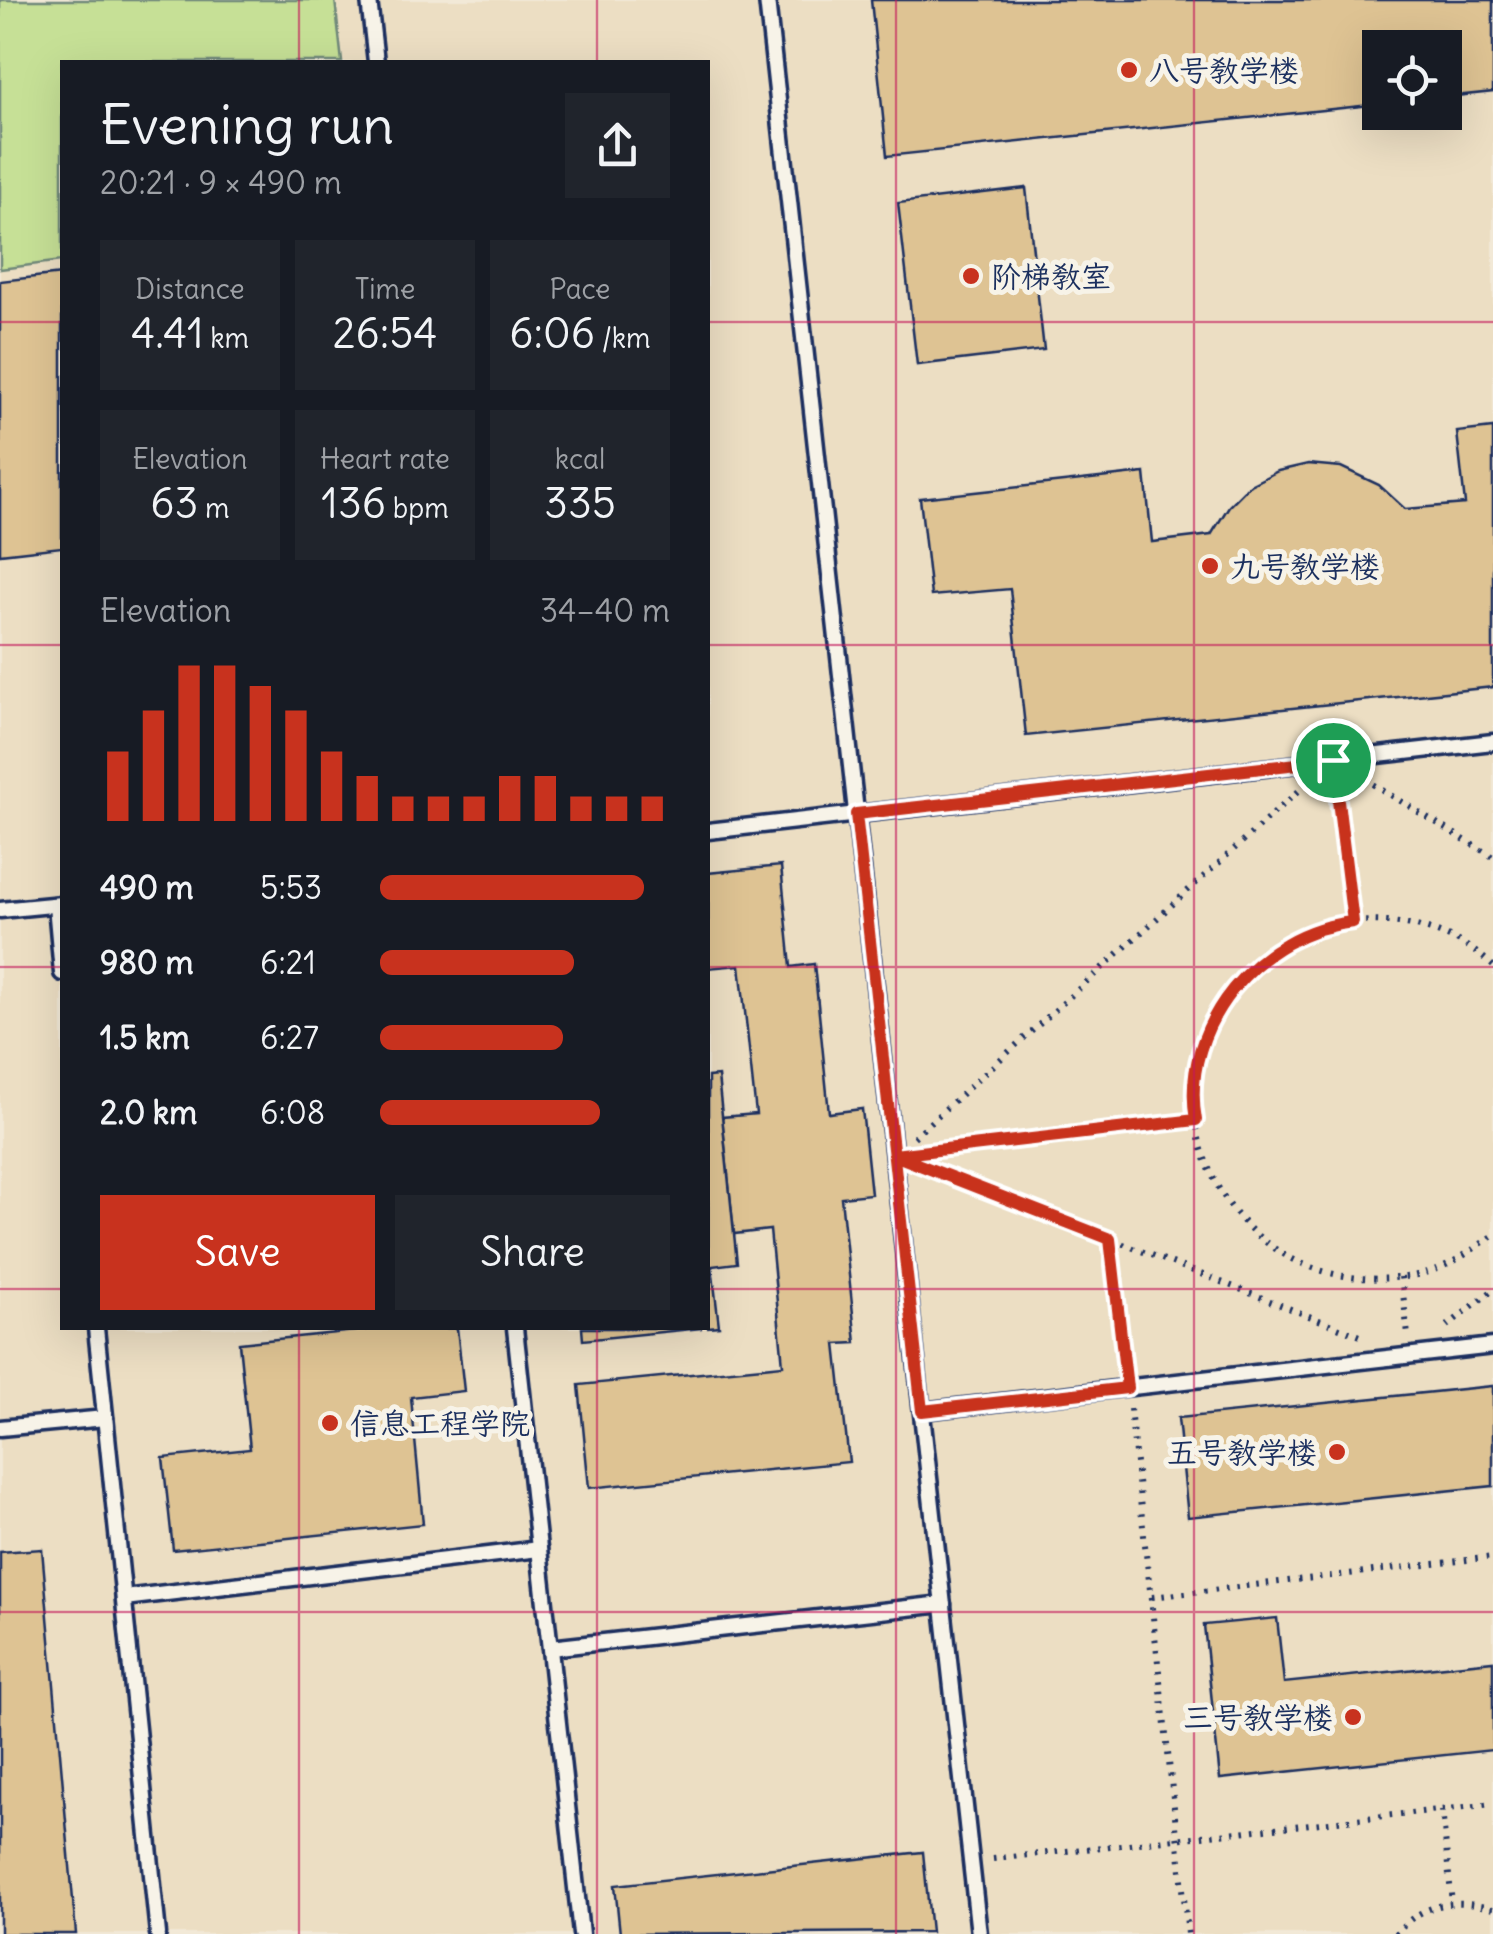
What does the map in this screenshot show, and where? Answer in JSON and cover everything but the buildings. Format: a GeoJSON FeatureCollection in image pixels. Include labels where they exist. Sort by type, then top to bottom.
{"type":"FeatureCollection","features":[{"type":"Feature","properties":{"kind":"lane"},"geometry":{"type":"LineString","coordinates":[[369,0],[376,60]]}},
{"type":"Feature","properties":{"kind":"lane"},"geometry":{"type":"LineString","coordinates":[[766,0],[980,1934]]}},
{"type":"Feature","properties":{"kind":"lane"},"geometry":{"type":"LineString","coordinates":[[710,831],[1493,742]]}},
{"type":"Feature","properties":{"kind":"lane"},"geometry":{"type":"LineString","coordinates":[[0,910],[59,904]]}},
{"type":"Feature","properties":{"kind":"lane"},"geometry":{"type":"LineString","coordinates":[[96,1330],[158,1934]]}},
{"type":"Feature","properties":{"kind":"lane"},"geometry":{"type":"LineString","coordinates":[[515,1330],[581,1934]]}},
{"type":"Feature","properties":{"kind":"lane"},"geometry":{"type":"LineString","coordinates":[[922,1411],[1493,1346]]}},
{"type":"Feature","properties":{"kind":"lane"},"geometry":{"type":"LineString","coordinates":[[0,1428],[105,1418]]}},
{"type":"Feature","properties":{"kind":"lane"},"geometry":{"type":"LineString","coordinates":[[124,1598],[539,1549]]}},
{"type":"Feature","properties":{"kind":"lane"},"geometry":{"type":"LineString","coordinates":[[550,1648],[943,1604]]}},
{"type":"Feature","properties":{"kind":"path"},"geometry":{"type":"LineString","coordinates":[[1333,760],[1493,857]]}},
{"type":"Feature","properties":{"kind":"path"},"geometry":{"type":"LineString","coordinates":[[1333,760],[1353,922]]}},
{"type":"Feature","properties":{"kind":"path"},"geometry":{"type":"LineString","coordinates":[[894,1155],[1333,760]]}},
{"type":"Feature","properties":{"kind":"path"},"geometry":{"type":"LineString","coordinates":[[1493,966],[1480,953],[1437,930],[1389,920],[1353,922],[1294,938],[1254,965],[1222,1002],[1201,1046],[1193,1104],[1204,1162],[1232,1212],[1276,1252],[1330,1275],[1388,1280],[1446,1266],[1493,1236]]}},
{"type":"Feature","properties":{"kind":"path"},"geometry":{"type":"LineString","coordinates":[[894,1155],[1196,1120]]}},
{"type":"Feature","properties":{"kind":"path"},"geometry":{"type":"LineString","coordinates":[[894,1155],[1410,1355]]}},
{"type":"Feature","properties":{"kind":"path"},"geometry":{"type":"LineString","coordinates":[[1110,1239],[1188,1934]]}},
{"type":"Feature","properties":{"kind":"path"},"geometry":{"type":"LineString","coordinates":[[1402,1276],[1410,1355]]}},
{"type":"Feature","properties":{"kind":"path"},"geometry":{"type":"LineString","coordinates":[[1410,1355],[1493,1290]]}},
{"type":"Feature","properties":{"kind":"path"},"geometry":{"type":"LineString","coordinates":[[1152,1596],[1493,1558]]}},
{"type":"Feature","properties":{"kind":"path"},"geometry":{"type":"LineString","coordinates":[[972,1862],[1493,1804]]}},
{"type":"Feature","properties":{"kind":"path"},"geometry":{"type":"LineString","coordinates":[[1442,1809],[1452,1903]]}},
{"type":"Feature","properties":{"kind":"path"},"geometry":{"type":"LineString","coordinates":[[1395,1934],[1418,1913],[1452,1903],[1468,1902],[1493,1909]]}},
{"type":"Feature","properties":{"kind":"shaded area"},"geometry":{"type":"Polygon","coordinates":[[[0,0],[1493,0],[1493,1934],[0,1934],[0,0]]]}},
{"type":"Feature","properties":{"kind":"green space"},"geometry":{"type":"Polygon","coordinates":[[[0,0],[335,0],[342,60],[60,60],[60,261],[0,269],[0,0]]]}},
{"type":"Feature","properties":{"kind":"place","name":"八号教学楼"},"geometry":{"type":"Point","coordinates":[1129,70]}},
{"type":"Feature","properties":{"kind":"place","name":"阶梯教室"},"geometry":{"type":"Point","coordinates":[971,276]}},
{"type":"Feature","properties":{"kind":"place","name":"九号教学楼"},"geometry":{"type":"Point","coordinates":[1210,566]}},
{"type":"Feature","properties":{"kind":"place","name":"信息工程学院"},"geometry":{"type":"Point","coordinates":[330,1423]}},
{"type":"Feature","properties":{"kind":"place","name":"五号教学楼"},"geometry":{"type":"Point","coordinates":[1337,1452]}},
{"type":"Feature","properties":{"kind":"place","name":"三号教学楼"},"geometry":{"type":"Point","coordinates":[1353,1717]}},
{"type":"Feature","properties":{"kind":"route"},"geometry":{"type":"LineString","coordinates":[[1333,760],[1353,922],[1294,938],[1254,965],[1222,1002],[1201,1046],[1193,1104],[1196,1120],[894,1155],[1110,1239],[1127,1388],[922,1411],[856,814],[1333,760]]}}]}
